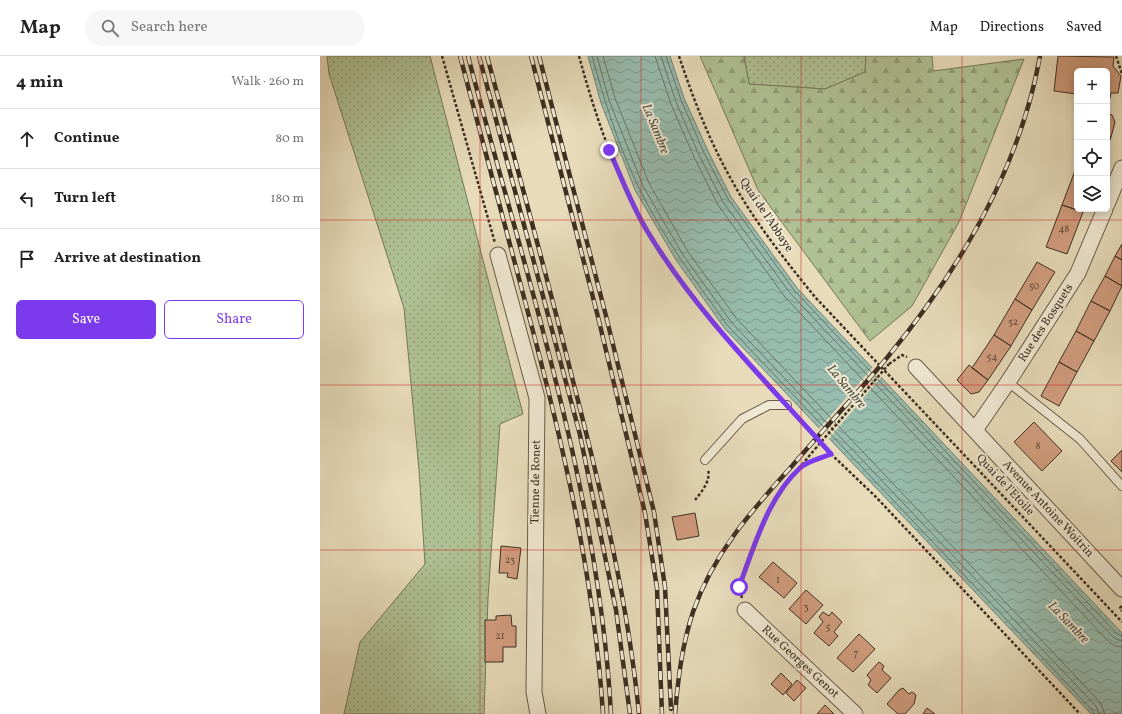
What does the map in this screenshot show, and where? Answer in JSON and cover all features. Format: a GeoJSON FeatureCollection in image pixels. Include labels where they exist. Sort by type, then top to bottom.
{"type":"FeatureCollection","features":[{"type":"Feature","properties":{"kind":"street"},"geometry":{"type":"LineString","coordinates":[[1110,197],[1122,168]]}},
{"type":"Feature","properties":{"kind":"street","name":"Rue des Bosquets"},"geometry":{"type":"LineString","coordinates":[[975,430],[1008,382],[1078,273],[1104,212]]}},
{"type":"Feature","properties":{"kind":"street","name":"Tienne de Ronet"},"geometry":{"type":"LineString","coordinates":[[498,255],[537,398],[534,692],[538,714]]}},
{"type":"Feature","properties":{"kind":"street","name":"Avenue Antoine Woitrin"},"geometry":{"type":"LineString","coordinates":[[916,367],[1122,588]]}},
{"type":"Feature","properties":{"kind":"street","name":"Rue Georges Genot"},"geometry":{"type":"LineString","coordinates":[[745,610],[855,714]]}},
{"type":"Feature","properties":{"kind":"lane"},"geometry":{"type":"LineString","coordinates":[[1008,382],[1080,439],[1122,486]]}},
{"type":"Feature","properties":{"kind":"lane"},"geometry":{"type":"LineString","coordinates":[[705,460],[742,419],[769,405],[787,405]]}},
{"type":"Feature","properties":{"kind":"path"},"geometry":{"type":"LineString","coordinates":[[442,56],[498,255]]}},
{"type":"Feature","properties":{"kind":"path"},"geometry":{"type":"LineString","coordinates":[[579,56],[592,104],[609,150],[646,229],[713,323],[831,454],[876,497],[1080,714]]}},
{"type":"Feature","properties":{"kind":"path","name":"Quai de l'Abbaye"},"geometry":{"type":"LineString","coordinates":[[678,56],[702,120],[731,179],[762,228],[787,263],[816,297],[876,360]]}},
{"type":"Feature","properties":{"kind":"path"},"geometry":{"type":"LineString","coordinates":[[1116,56],[1122,74]]}},
{"type":"Feature","properties":{"kind":"path","name":"Quai de l'Etoile"},"geometry":{"type":"LineString","coordinates":[[876,360],[1122,622]]}},
{"type":"Feature","properties":{"kind":"path"},"geometry":{"type":"LineString","coordinates":[[745,610],[739,587],[765,518],[786,484],[889,364]]}},
{"type":"Feature","properties":{"kind":"path"},"geometry":{"type":"LineString","coordinates":[[801,466],[831,454]]}},
{"type":"Feature","properties":{"kind":"path"},"geometry":{"type":"LineString","coordinates":[[695,500],[704,488],[709,475],[705,460]]}},
{"type":"Feature","properties":{"kind":"path"},"geometry":{"type":"LineString","coordinates":[[1122,606],[1120,608],[1122,610]]}},
{"type":"Feature","properties":{"kind":"green space"},"geometry":{"type":"Polygon","coordinates":[[[327,56],[430,56],[523,414],[500,424],[488,598],[484,714],[344,714],[360,642],[425,564],[419,470],[404,308],[329,74],[327,56]]]}},
{"type":"Feature","properties":{"kind":"green space"},"geometry":{"type":"Polygon","coordinates":[[[700,56],[744,56],[749,84],[825,89],[865,72],[866,56],[932,56],[933,71],[1024,59],[959,222],[912,306],[870,341],[758,190],[700,56]]]}},
{"type":"Feature","properties":{"kind":"green space"},"geometry":{"type":"Polygon","coordinates":[[[744,56],[866,56],[865,72],[825,89],[749,84],[744,56]]]}},
{"type":"Feature","properties":{"kind":"water","name":"La Sambre"},"geometry":{"type":"Polygon","coordinates":[[[588,56],[670,56],[684,98],[731,197],[797,288],[1122,633],[1122,714],[1091,714],[725,329],[676,260],[635,190],[601,103],[588,56]]]}},
{"type":"Feature","properties":{"kind":"pier"},"geometry":{"type":"Polygon","coordinates":[[[873,367],[882,376],[828,440],[818,430],[873,367]]]}},
{"type":"Feature","properties":{"kind":"building"},"geometry":{"type":"Polygon","coordinates":[[[1058,56],[1114,57],[1113,66],[1121,76],[1118,93],[1111,93],[1110,98],[1110,68],[1074,68],[1074,94],[1054,91],[1058,56]]]}},
{"type":"Feature","properties":{"kind":"building"},"geometry":{"type":"Polygon","coordinates":[[[1110,114],[1112,115],[1115,122],[1111,137],[1110,114]]]}},
{"type":"Feature","properties":{"kind":"building"},"geometry":{"type":"Polygon","coordinates":[[[1074,173],[1074,209],[1062,205],[1074,173]]]}},
{"type":"Feature","properties":{"kind":"building"},"geometry":{"type":"Polygon","coordinates":[[[1062,205],[1074,209],[1074,212],[1083,212],[1067,254],[1046,247],[1062,205]]]}},
{"type":"Feature","properties":{"kind":"building"},"geometry":{"type":"Polygon","coordinates":[[[1122,244],[1122,260],[1115,256],[1122,244]]]}},
{"type":"Feature","properties":{"kind":"building"},"geometry":{"type":"Polygon","coordinates":[[[1115,256],[1122,260],[1122,286],[1105,276],[1115,256]]]}},
{"type":"Feature","properties":{"kind":"building"},"geometry":{"type":"Polygon","coordinates":[[[1037,262],[1055,272],[1032,310],[1015,299],[1037,262]]]}},
{"type":"Feature","properties":{"kind":"building"},"geometry":{"type":"Polygon","coordinates":[[[1105,276],[1122,286],[1110,311],[1091,301],[1105,276]]]}},
{"type":"Feature","properties":{"kind":"building"},"geometry":{"type":"Polygon","coordinates":[[[1015,299],[1032,310],[1011,346],[994,335],[1015,299]]]}},
{"type":"Feature","properties":{"kind":"building"},"geometry":{"type":"Polygon","coordinates":[[[1091,301],[1110,311],[1094,341],[1076,331],[1091,301]]]}},
{"type":"Feature","properties":{"kind":"building"},"geometry":{"type":"Polygon","coordinates":[[[1076,331],[1094,341],[1077,372],[1059,362],[1076,331]]]}},
{"type":"Feature","properties":{"kind":"building"},"geometry":{"type":"Polygon","coordinates":[[[994,335],[1011,346],[988,380],[972,368],[994,335]]]}},
{"type":"Feature","properties":{"kind":"building"},"geometry":{"type":"Polygon","coordinates":[[[1059,362],[1077,372],[1059,406],[1041,396],[1059,362]]]}},
{"type":"Feature","properties":{"kind":"building"},"geometry":{"type":"Polygon","coordinates":[[[969,365],[988,380],[979,392],[971,394],[957,380],[969,365]]]}},
{"type":"Feature","properties":{"kind":"building"},"geometry":{"type":"Polygon","coordinates":[[[1034,422],[1062,451],[1042,471],[1014,442],[1034,422]]]}},
{"type":"Feature","properties":{"kind":"building"},"geometry":{"type":"Polygon","coordinates":[[[1122,450],[1122,472],[1111,461],[1122,450]]]}},
{"type":"Feature","properties":{"kind":"building"},"geometry":{"type":"Polygon","coordinates":[[[695,513],[699,536],[677,540],[672,517],[695,513]]]}},
{"type":"Feature","properties":{"kind":"building"},"geometry":{"type":"Polygon","coordinates":[[[501,546],[521,548],[517,579],[507,577],[508,573],[499,573],[501,546]]]}},
{"type":"Feature","properties":{"kind":"building"},"geometry":{"type":"Polygon","coordinates":[[[773,562],[797,583],[784,598],[759,577],[773,562]]]}},
{"type":"Feature","properties":{"kind":"building"},"geometry":{"type":"Polygon","coordinates":[[[806,590],[823,605],[806,624],[789,609],[806,590]]]}},
{"type":"Feature","properties":{"kind":"building"},"geometry":{"type":"Polygon","coordinates":[[[823,612],[829,616],[832,612],[842,622],[834,632],[838,636],[829,646],[814,633],[823,622],[819,617],[823,612]]]}},
{"type":"Feature","properties":{"kind":"building"},"geometry":{"type":"Polygon","coordinates":[[[511,615],[512,626],[516,626],[516,647],[503,647],[503,662],[485,662],[485,620],[496,620],[496,616],[511,615]]]}},
{"type":"Feature","properties":{"kind":"building"},"geometry":{"type":"Polygon","coordinates":[[[859,634],[875,649],[853,672],[837,658],[859,634]]]}},
{"type":"Feature","properties":{"kind":"building"},"geometry":{"type":"Polygon","coordinates":[[[879,662],[884,666],[882,670],[891,678],[877,693],[868,685],[871,680],[867,675],[879,662]]]}},
{"type":"Feature","properties":{"kind":"building"},"geometry":{"type":"Polygon","coordinates":[[[781,673],[792,684],[783,695],[771,684],[781,673]]]}},
{"type":"Feature","properties":{"kind":"building"},"geometry":{"type":"Polygon","coordinates":[[[797,680],[806,688],[794,701],[786,693],[797,680]]]}},
{"type":"Feature","properties":{"kind":"building"},"geometry":{"type":"Polygon","coordinates":[[[903,688],[909,694],[912,692],[916,695],[914,704],[905,714],[898,714],[887,704],[899,690],[903,688]]]}},
{"type":"Feature","properties":{"kind":"building"},"geometry":{"type":"Polygon","coordinates":[[[825,705],[834,714],[817,714],[825,705]]]}},
{"type":"Feature","properties":{"kind":"building"},"geometry":{"type":"Polygon","coordinates":[[[927,708],[935,714],[923,714],[927,708]]]}},
{"type":"Feature","properties":{"kind":"railway"},"geometry":{"type":"LineString","coordinates":[[460,56],[539,355],[564,457],[575,508],[592,610],[599,662],[603,714]]}},
{"type":"Feature","properties":{"kind":"railway"},"geometry":{"type":"LineString","coordinates":[[468,56],[535,300],[575,464],[591,547],[604,631],[611,714]]}},
{"type":"Feature","properties":{"kind":"railway"},"geometry":{"type":"LineString","coordinates":[[479,56],[580,435],[616,610],[630,714]]}},
{"type":"Feature","properties":{"kind":"railway"},"geometry":{"type":"LineString","coordinates":[[487,56],[552,299],[603,505],[621,588],[639,714]]}},
{"type":"Feature","properties":{"kind":"railway"},"geometry":{"type":"LineString","coordinates":[[531,56],[598,317],[645,513],[657,588],[662,714]]}},
{"type":"Feature","properties":{"kind":"railway"},"geometry":{"type":"LineString","coordinates":[[539,56],[606,316],[654,512],[665,587],[671,709]]}},
{"type":"Feature","properties":{"kind":"railway"},"geometry":{"type":"LineString","coordinates":[[675,714],[679,675],[686,637],[693,612],[711,571],[748,516],[886,359],[938,291],[982,217],[1001,178],[1018,138],[1031,98],[1040,56]]}},
{"type":"Feature","properties":{"kind":"route"},"geometry":{"type":"LineString","coordinates":[[609,150],[646,229],[671,266],[713,323],[831,454],[801,466],[786,484],[765,518],[739,587]]}}]}
